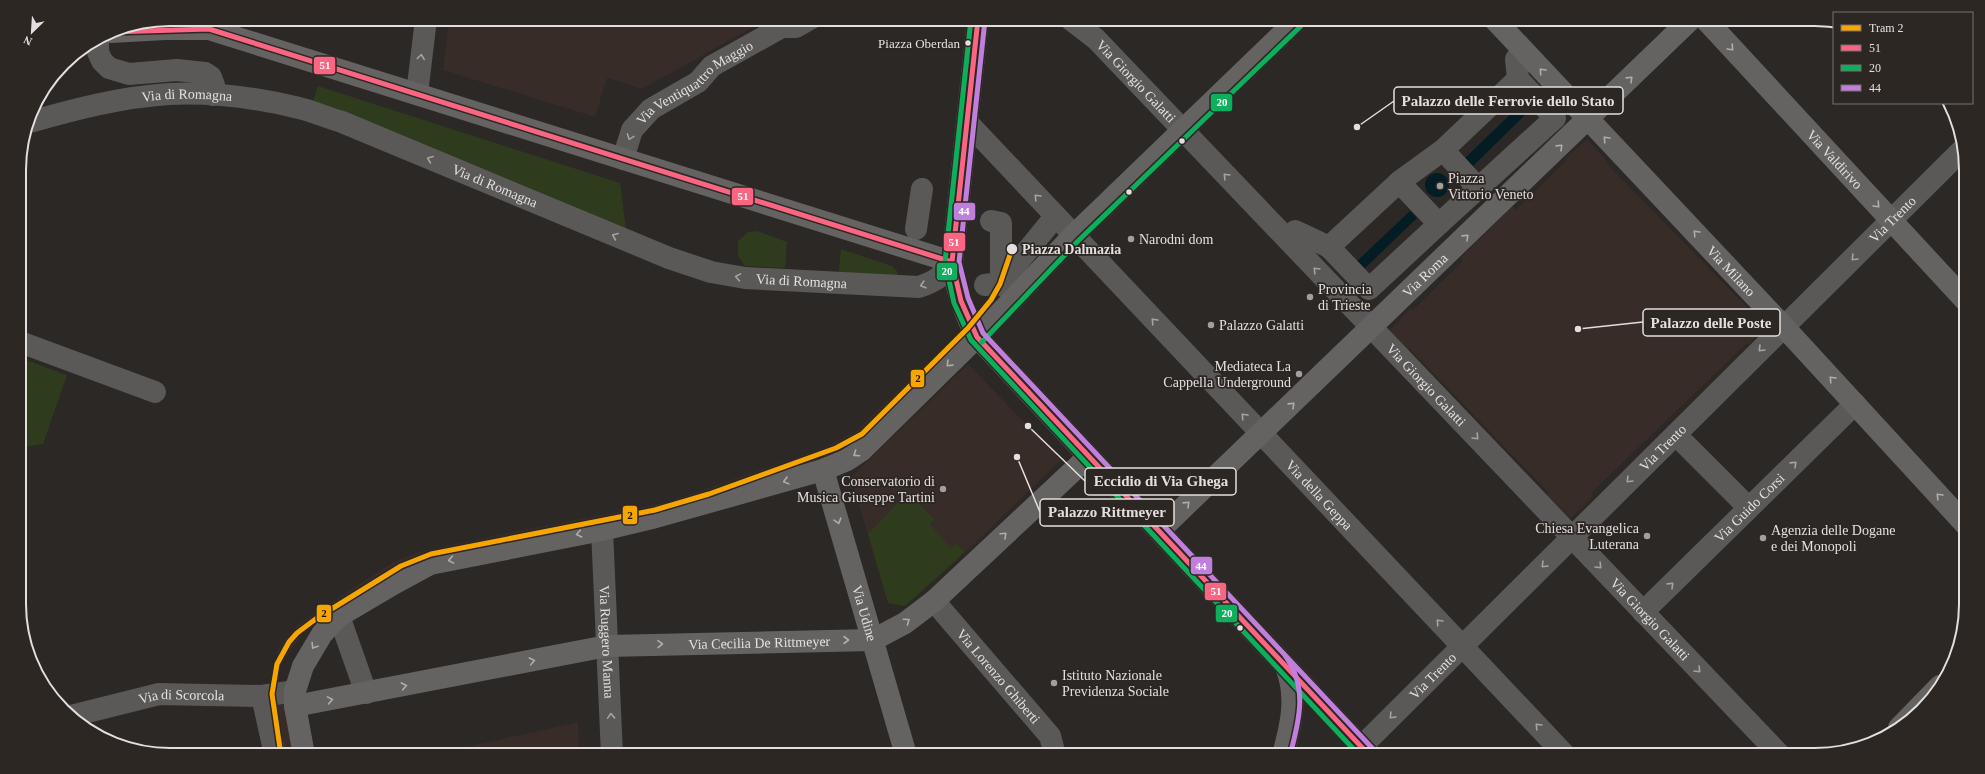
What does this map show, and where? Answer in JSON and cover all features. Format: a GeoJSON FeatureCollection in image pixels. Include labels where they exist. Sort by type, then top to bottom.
{"type":"FeatureCollection","features":[{"type":"Feature","properties":{"kind":"main road"},"geometry":{"type":"LineString","coordinates":[[977,26],[952,262],[958,295],[977,337],[1362,748]]}},
{"type":"Feature","properties":{"kind":"main road"},"geometry":{"type":"LineString","coordinates":[[303,748],[295,699],[303,666],[322,634],[339,616],[430,564],[602,530],[656,516],[823,470],[847,460],[862,450],[977,337],[1073,236],[1183,131],[1287,26]]}},
{"type":"Feature","properties":{"kind":"main road","name":"Via Milano"},"geometry":{"type":"LineString","coordinates":[[1501,26],[1856,404],[1959,517]]}},
{"type":"Feature","properties":{"kind":"main road","name":"Via Roma"},"geometry":{"type":"LineString","coordinates":[[1159,531],[1372,328],[1684,26]]}},
{"type":"Feature","properties":{"kind":"main road","name":"Via Valdirivo"},"geometry":{"type":"LineString","coordinates":[[1711,26],[1959,294]]}},
{"type":"Feature","properties":{"kind":"main road"},"geometry":{"type":"LineString","coordinates":[[144,29],[210,29],[952,262]]}},
{"type":"Feature","properties":{"kind":"main road","name":"Via Cecilia De Rittmeyer"},"geometry":{"type":"LineString","coordinates":[[295,699],[366,693],[608,646],[873,640],[905,623],[934,601],[1089,456]]}},
{"type":"Feature","properties":{"kind":"main road","name":"Via Udine"},"geometry":{"type":"LineString","coordinates":[[823,470],[904,748]]}},
{"type":"Feature","properties":{"kind":"main road"},"geometry":{"type":"LineString","coordinates":[[1285,748],[1293,709],[1291,679],[1286,666]]}},
{"type":"Feature","properties":{"kind":"street"},"geometry":{"type":"LineString","coordinates":[[416,94],[425,26]]}},
{"type":"Feature","properties":{"kind":"street","name":"Via Ventiquattro Maggio"},"geometry":{"type":"LineString","coordinates":[[622,159],[632,130],[651,109],[698,82],[712,66],[718,62],[782,26],[796,26]]}},
{"type":"Feature","properties":{"kind":"street","name":"Via Giorgio Galatti"},"geometry":{"type":"LineString","coordinates":[[1079,26],[1096,39],[1773,748]]}},
{"type":"Feature","properties":{"kind":"street"},"geometry":{"type":"LineString","coordinates":[[98,45],[98,52],[102,61],[110,68],[129,74],[177,70],[205,73],[211,77],[214,85],[213,95]]}},
{"type":"Feature","properties":{"kind":"street"},"geometry":{"type":"LineString","coordinates":[[1295,231],[1329,247],[1370,299],[1439,224],[1478,188],[1562,118],[1517,69],[1443,150],[1399,182],[1329,247]]}},
{"type":"Feature","properties":{"kind":"street","name":"Via di Romagna"},"geometry":{"type":"LineString","coordinates":[[35,121],[140,97],[170,94],[213,95],[264,101],[300,108],[342,122],[669,258],[711,272],[745,278],[919,288],[935,282],[945,273],[952,262]]}},
{"type":"Feature","properties":{"kind":"street"},"geometry":{"type":"LineString","coordinates":[[967,122],[1073,236]]}},
{"type":"Feature","properties":{"kind":"street"},"geometry":{"type":"LineString","coordinates":[[1443,150],[1478,188]]}},
{"type":"Feature","properties":{"kind":"street","name":"Via Trento"},"geometry":{"type":"LineString","coordinates":[[1368,748],[1462,646],[1958,154]]}},
{"type":"Feature","properties":{"kind":"street"},"geometry":{"type":"LineString","coordinates":[[1399,182],[1439,224]]}},
{"type":"Feature","properties":{"kind":"street"},"geometry":{"type":"LineString","coordinates":[[921,220],[922,189]]}},
{"type":"Feature","properties":{"kind":"street"},"geometry":{"type":"LineString","coordinates":[[991,221],[1001,223],[998,286],[1049,224]]}},
{"type":"Feature","properties":{"kind":"street","name":"Via della Geppa"},"geometry":{"type":"LineString","coordinates":[[1073,236],[1558,748]]}},
{"type":"Feature","properties":{"kind":"street"},"geometry":{"type":"LineString","coordinates":[[26,344],[155,392]]}},
{"type":"Feature","properties":{"kind":"street","name":"Via Guido Corsi"},"geometry":{"type":"LineString","coordinates":[[1643,612],[1856,404]]}},
{"type":"Feature","properties":{"kind":"street"},"geometry":{"type":"LineString","coordinates":[[1681,440],[1742,501]]}},
{"type":"Feature","properties":{"kind":"street","name":"Via Ruggero Manna"},"geometry":{"type":"LineString","coordinates":[[602,530],[612,748]]}},
{"type":"Feature","properties":{"kind":"street","name":"Via Lorenzo Ghiberti"},"geometry":{"type":"LineString","coordinates":[[934,601],[1050,736],[1053,748]]}},
{"type":"Feature","properties":{"kind":"street"},"geometry":{"type":"LineString","coordinates":[[339,616],[366,693]]}},
{"type":"Feature","properties":{"kind":"street","name":"Via di Scorcola"},"geometry":{"type":"LineString","coordinates":[[77,714],[158,694],[262,696],[295,699]]}},
{"type":"Feature","properties":{"kind":"street"},"geometry":{"type":"LineString","coordinates":[[262,696],[273,748]]}},
{"type":"Feature","properties":{"kind":"shaded area"},"geometry":{"type":"Polygon","coordinates":[[[448,26],[755,26],[642,89],[607,78],[595,117],[443,70],[448,26]]]}},
{"type":"Feature","properties":{"kind":"shaded area"},"geometry":{"type":"Polygon","coordinates":[[[1587,139],[1607,161],[1606,163],[1751,311],[1755,309],[1768,325],[1749,344],[1747,343],[1591,493],[1593,496],[1571,518],[1547,495],[1549,493],[1409,348],[1408,350],[1389,331],[1411,308],[1413,310],[1463,261],[1460,258],[1513,206],[1516,210],[1565,162],[1564,160],[1587,139]]]}},
{"type":"Feature","properties":{"kind":"shaded area"},"geometry":{"type":"Polygon","coordinates":[[[958,333],[960,341],[857,444],[823,459],[702,499],[468,551],[322,620],[302,635],[285,658],[276,654],[284,640],[297,626],[319,610],[394,562],[422,551],[517,531],[665,503],[823,448],[856,431],[958,333]]]}},
{"type":"Feature","properties":{"kind":"shaded area","name":"Conservatorio di Musica Giuseppe Tartini"},"geometry":{"type":"Polygon","coordinates":[[[968,364],[1061,460],[969,549],[905,606],[888,603],[851,477],[968,364]]]}},
{"type":"Feature","properties":{"kind":"shaded area"},"geometry":{"type":"Polygon","coordinates":[[[284,704],[297,748],[277,748],[268,707],[284,704]]]}},
{"type":"Feature","properties":{"kind":"shaded area"},"geometry":{"type":"Polygon","coordinates":[[[578,722],[579,748],[461,748],[578,722]]]}},
{"type":"Feature","properties":{"kind":"green space"},"geometry":{"type":"Polygon","coordinates":[[[318,86],[620,183],[626,230],[313,101],[318,86]]]}},
{"type":"Feature","properties":{"kind":"green space"},"geometry":{"type":"Polygon","coordinates":[[[757,231],[787,242],[785,268],[745,266],[738,256],[738,241],[748,232],[757,231]]]}},
{"type":"Feature","properties":{"kind":"green space"},"geometry":{"type":"Polygon","coordinates":[[[841,249],[892,266],[897,271],[897,276],[839,272],[841,249]]]}},
{"type":"Feature","properties":{"kind":"green space"},"geometry":{"type":"Polygon","coordinates":[[[26,360],[67,375],[43,444],[26,446],[26,360]]]}},
{"type":"Feature","properties":{"kind":"green space"},"geometry":{"type":"Polygon","coordinates":[[[908,492],[934,519],[930,524],[951,548],[956,544],[965,552],[905,606],[888,603],[868,534],[908,492]]]}},
{"type":"Feature","properties":{"kind":"water"},"geometry":{"type":"Polygon","coordinates":[[[1521,104],[1528,112],[1473,166],[1465,158],[1521,104]]]}},
{"type":"Feature","properties":{"kind":"water"},"geometry":{"type":"Polygon","coordinates":[[[1437,173],[1446,176],[1449,185],[1446,194],[1437,197],[1428,194],[1425,185],[1428,176],[1437,173]]]}},
{"type":"Feature","properties":{"kind":"water"},"geometry":{"type":"Polygon","coordinates":[[[1410,211],[1417,218],[1362,271],[1354,264],[1410,211]]]}},
{"type":"Feature","properties":{"kind":"tram line","name":"2"},"geometry":{"type":"LineString","coordinates":[[280,748],[272,694],[277,664],[289,642],[297,633],[317,618],[401,566],[431,554],[655,510],[709,494],[836,448],[862,434],[968,328],[991,300],[1000,284],[1012,249]]}},
{"type":"Feature","properties":{"kind":"transit line","name":"20"},"geometry":{"type":"LineString","coordinates":[[970,26],[945,262],[954,303],[971,340],[1352,748]]}},
{"type":"Feature","properties":{"kind":"transit line","name":"51"},"geometry":{"type":"LineString","coordinates":[[977,26],[952,262],[961,301],[977,337],[1362,748]]}},
{"type":"Feature","properties":{"kind":"transit line","name":"44"},"geometry":{"type":"LineString","coordinates":[[984,26],[959,262],[968,298],[983,333],[1372,748]]}},
{"type":"Feature","properties":{"kind":"transit line","name":"20"},"geometry":{"type":"LineString","coordinates":[[982,342],[1078,241],[1301,26]]}},
{"type":"Feature","properties":{"kind":"transit line","name":"51"},"geometry":{"type":"LineString","coordinates":[[132,31],[209,29],[952,262]]}},
{"type":"Feature","properties":{"kind":"transit line","name":"44"},"geometry":{"type":"LineString","coordinates":[[1284,654],[1292,666],[1299,690],[1299,715],[1292,748]]}},
{"type":"Feature","properties":{"kind":"place","name":"Piazza Oberdan"},"geometry":{"type":"Point","coordinates":[968,43]}},
{"type":"Feature","properties":{"kind":"place","name":"Palazzo delle Ferrovie dello Stato"},"geometry":{"type":"Point","coordinates":[1357,127]}},
{"type":"Feature","properties":{"kind":"place","name":"Piazza Vittorio Veneto"},"geometry":{"type":"Point","coordinates":[1440,186]}},
{"type":"Feature","properties":{"kind":"place","name":"Narodni dom"},"geometry":{"type":"Point","coordinates":[1131,239]}},
{"type":"Feature","properties":{"kind":"place","name":"Piazza Dalmazia"},"geometry":{"type":"Point","coordinates":[1012,249]}},
{"type":"Feature","properties":{"kind":"place","name":"Provincia di Trieste"},"geometry":{"type":"Point","coordinates":[1310,297]}},
{"type":"Feature","properties":{"kind":"place","name":"Palazzo Galatti"},"geometry":{"type":"Point","coordinates":[1211,325]}},
{"type":"Feature","properties":{"kind":"place","name":"Palazzo delle Poste"},"geometry":{"type":"Point","coordinates":[1578,329]}},
{"type":"Feature","properties":{"kind":"place","name":"Mediateca La Cappella Underground"},"geometry":{"type":"Point","coordinates":[1299,374]}},
{"type":"Feature","properties":{"kind":"place","name":"Eccidio di Via Ghega"},"geometry":{"type":"Point","coordinates":[1028,426]}},
{"type":"Feature","properties":{"kind":"place","name":"Palazzo Rittmeyer"},"geometry":{"type":"Point","coordinates":[1017,457]}},
{"type":"Feature","properties":{"kind":"place","name":"Conservatorio di Musica Giuseppe Tartini"},"geometry":{"type":"Point","coordinates":[943,489]}},
{"type":"Feature","properties":{"kind":"place","name":"Chiesa Evangelica Luterana"},"geometry":{"type":"Point","coordinates":[1647,536]}},
{"type":"Feature","properties":{"kind":"place","name":"Agenzia delle Dogane e dei Monopoli"},"geometry":{"type":"Point","coordinates":[1763,538]}},
{"type":"Feature","properties":{"kind":"place","name":"Istituto Nazionale Previdenza Sociale"},"geometry":{"type":"Point","coordinates":[1054,683]}}]}
